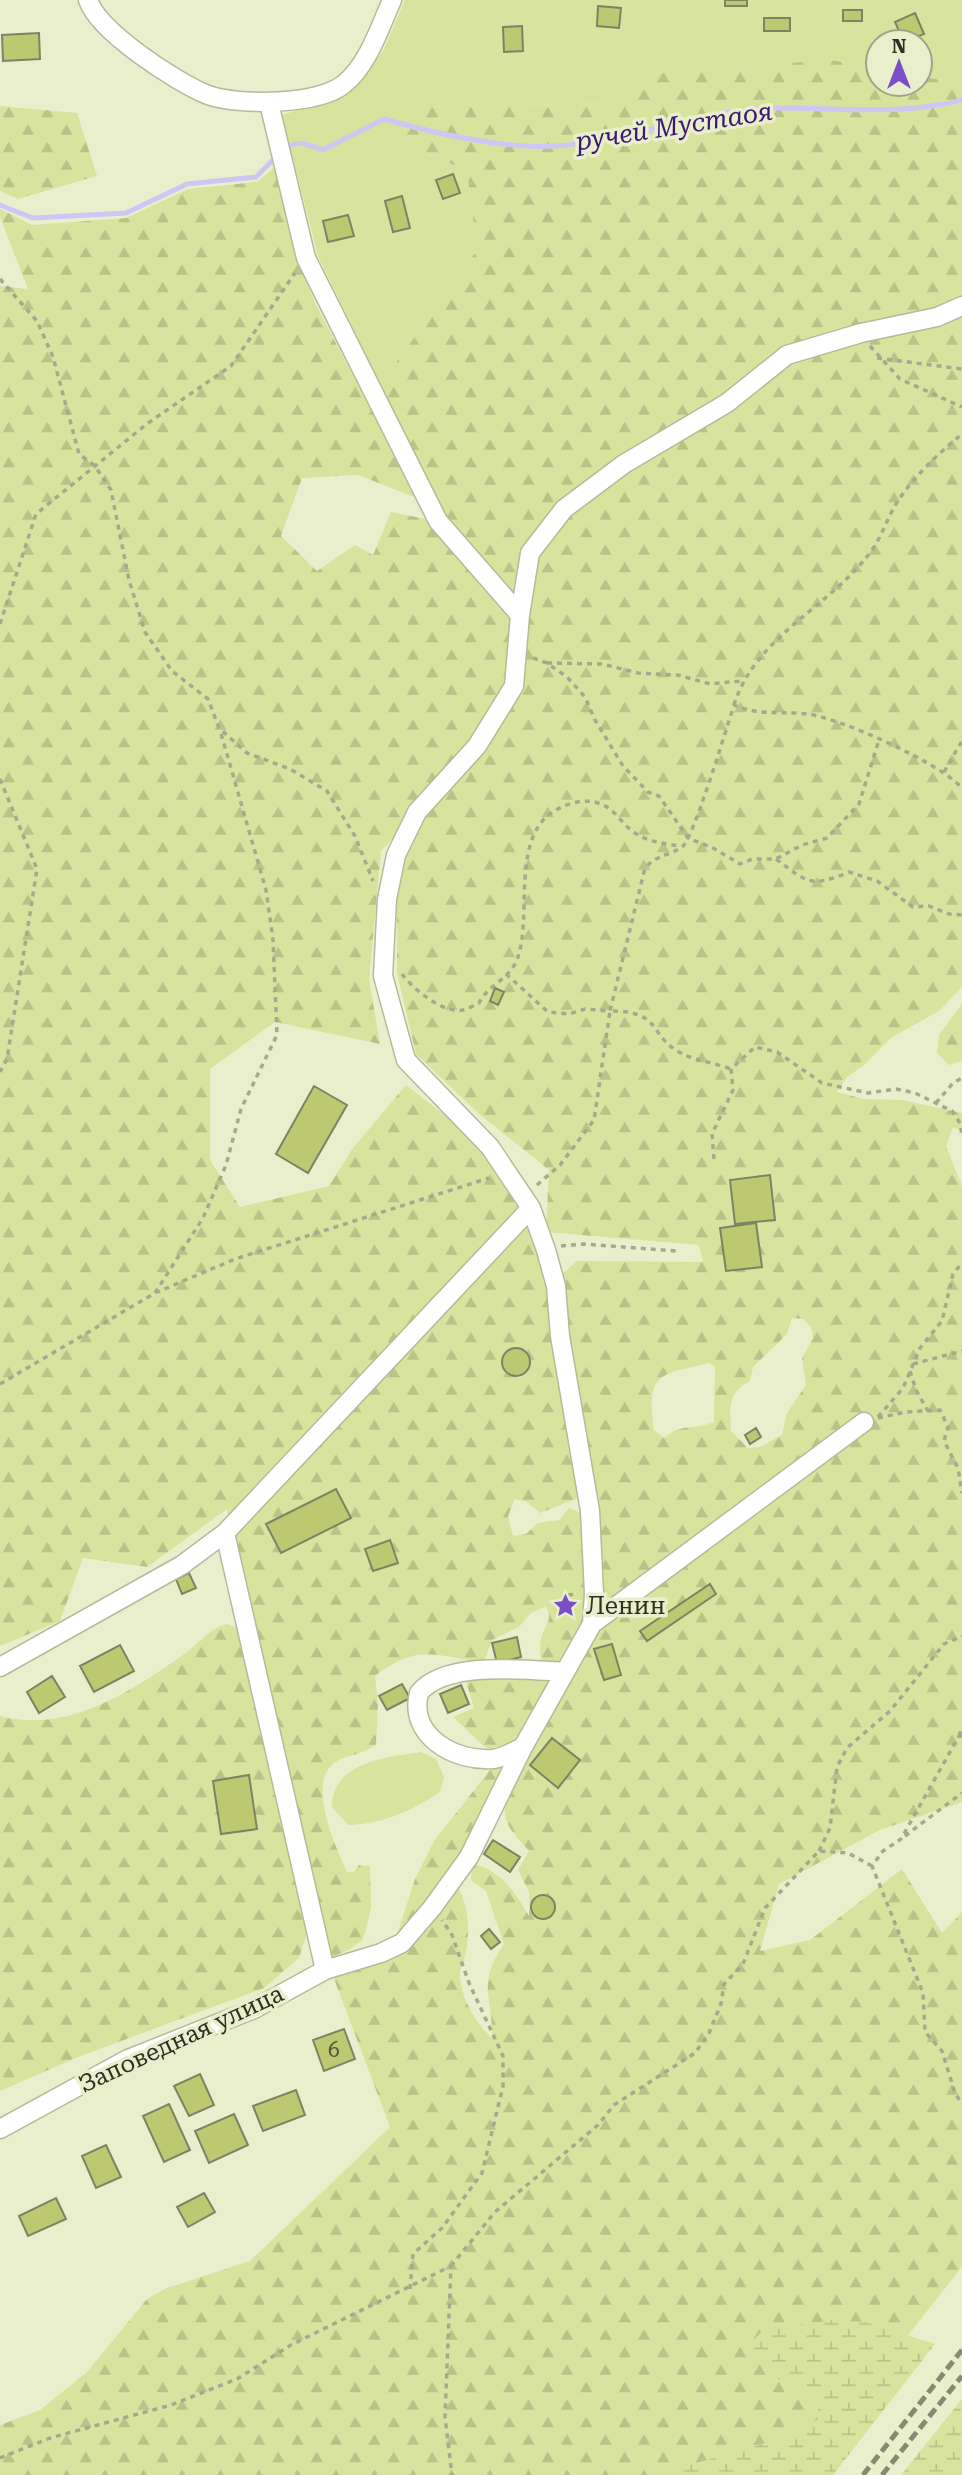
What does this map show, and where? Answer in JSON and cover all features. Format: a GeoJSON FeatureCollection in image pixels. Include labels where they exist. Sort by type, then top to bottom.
{"type":"FeatureCollection","features":[{"type":"Feature","properties":{"kind":"street"},"geometry":{"type":"LineString","coordinates":[[88,0],[117,38],[209,95],[269,103],[311,98],[344,85],[366,54],[392,0]]}},
{"type":"Feature","properties":{"kind":"street"},"geometry":{"type":"LineString","coordinates":[[269,103],[306,258],[438,521],[520,615]]}},
{"type":"Feature","properties":{"kind":"street"},"geometry":{"type":"LineString","coordinates":[[592,1624],[594,1593],[590,1511],[560,1336],[556,1286],[546,1250],[527,1202],[508,1173],[490,1147],[406,1060],[383,976],[387,899],[396,855],[417,812],[477,746],[514,686],[520,615],[530,553],[564,509],[624,464],[727,403],[787,355],[861,333],[937,317],[962,306]]}},
{"type":"Feature","properties":{"kind":"street"},"geometry":{"type":"LineString","coordinates":[[0,1667],[182,1565],[225,1533],[527,1202]]}},
{"type":"Feature","properties":{"kind":"street"},"geometry":{"type":"LineString","coordinates":[[592,1624],[864,1422]]}},
{"type":"Feature","properties":{"kind":"street"},"geometry":{"type":"LineString","coordinates":[[225,1533],[325,1970]]}},
{"type":"Feature","properties":{"kind":"street","name":"Заповедная улица"},"geometry":{"type":"LineString","coordinates":[[0,2129],[128,2059],[254,2009],[325,1970],[390,1950],[402,1943],[432,1908],[469,1857],[523,1747],[565,1672],[587,1639],[592,1624]]}},
{"type":"Feature","properties":{"kind":"street"},"geometry":{"type":"LineString","coordinates":[[523,1747],[494,1759],[468,1757],[446,1749],[425,1730],[418,1708],[419,1693],[435,1679],[461,1673],[505,1669],[565,1672]]}},
{"type":"Feature","properties":{"kind":"path"},"geometry":{"type":"LineString","coordinates":[[0,624],[36,514],[148,423],[231,366],[306,258]]}},
{"type":"Feature","properties":{"kind":"path"},"geometry":{"type":"LineString","coordinates":[[0,279],[37,321],[53,357],[79,454],[95,466],[111,490],[129,580],[145,632],[172,671],[208,699],[266,890],[273,939],[277,1035],[241,1109],[226,1165],[203,1218],[155,1293]]}},
{"type":"Feature","properties":{"kind":"path"},"geometry":{"type":"LineString","coordinates":[[861,333],[877,358],[900,379],[962,407]]}},
{"type":"Feature","properties":{"kind":"path"},"geometry":{"type":"LineString","coordinates":[[877,358],[962,369]]}},
{"type":"Feature","properties":{"kind":"path"},"geometry":{"type":"LineString","coordinates":[[527,1202],[560,1165],[594,1120],[610,1011],[645,868],[655,858],[683,847],[688,838],[701,812],[704,790],[741,681],[796,620],[839,586],[874,547],[897,502],[942,450],[962,434]]}},
{"type":"Feature","properties":{"kind":"path"},"geometry":{"type":"LineString","coordinates":[[527,657],[547,663],[602,664],[638,673],[678,675],[710,684],[741,681]]}},
{"type":"Feature","properties":{"kind":"path"},"geometry":{"type":"LineString","coordinates":[[547,663],[567,677],[585,697],[594,720],[623,766],[648,792],[659,796],[688,838],[713,848],[740,864],[752,859],[776,859],[802,845],[827,838],[859,804],[879,740]]}},
{"type":"Feature","properties":{"kind":"path"},"geometry":{"type":"LineString","coordinates":[[734,705],[768,715],[809,715],[841,723],[944,772],[962,788]]}},
{"type":"Feature","properties":{"kind":"path"},"geometry":{"type":"LineString","coordinates":[[219,728],[247,753],[290,769],[327,791],[355,836],[368,874],[387,899]]}},
{"type":"Feature","properties":{"kind":"path"},"geometry":{"type":"LineString","coordinates":[[944,772],[962,741]]}},
{"type":"Feature","properties":{"kind":"path"},"geometry":{"type":"LineString","coordinates":[[0,779],[37,869],[8,1059],[0,1072]]}},
{"type":"Feature","properties":{"kind":"path"},"geometry":{"type":"LineString","coordinates":[[384,948],[409,984],[446,1008],[462,1010],[479,1003],[485,992],[514,965],[520,944],[523,872],[529,849],[541,823],[556,809],[576,802],[600,803],[633,832],[656,844],[683,847]]}},
{"type":"Feature","properties":{"kind":"path"},"geometry":{"type":"LineString","coordinates":[[776,859],[811,882],[823,883],[849,872],[877,881],[912,907],[929,906],[949,914],[962,915]]}},
{"type":"Feature","properties":{"kind":"path"},"geometry":{"type":"LineString","coordinates":[[506,974],[548,1012],[569,1014],[586,1009],[631,1011],[647,1017],[682,1053],[731,1069]]}},
{"type":"Feature","properties":{"kind":"path"},"geometry":{"type":"LineString","coordinates":[[731,1069],[755,1048],[777,1052],[822,1083],[868,1093],[896,1089],[915,1093],[952,1111],[960,1123],[962,1135]]}},
{"type":"Feature","properties":{"kind":"path"},"geometry":{"type":"LineString","coordinates":[[714,1160],[712,1134],[733,1090],[731,1069]]}},
{"type":"Feature","properties":{"kind":"path"},"geometry":{"type":"LineString","coordinates":[[936,1103],[953,1083],[962,1078]]}},
{"type":"Feature","properties":{"kind":"path"},"geometry":{"type":"LineString","coordinates":[[0,1384],[155,1293],[234,1259],[508,1173]]}},
{"type":"Feature","properties":{"kind":"path"},"geometry":{"type":"LineString","coordinates":[[546,1250],[583,1244],[676,1251]]}},
{"type":"Feature","properties":{"kind":"path"},"geometry":{"type":"LineString","coordinates":[[962,1263],[953,1274],[942,1321],[920,1348],[903,1388],[877,1419],[940,1410],[948,1427],[944,1441],[958,1468],[962,1493]]}},
{"type":"Feature","properties":{"kind":"path"},"geometry":{"type":"LineString","coordinates":[[913,1364],[962,1351]]}},
{"type":"Feature","properties":{"kind":"path"},"geometry":{"type":"LineString","coordinates":[[910,1371],[916,1390],[928,1411]]}},
{"type":"Feature","properties":{"kind":"path"},"geometry":{"type":"LineString","coordinates":[[0,2458],[50,2438],[171,2405],[237,2379],[291,2345],[451,2266],[495,2212],[598,2125],[614,2105],[695,2053],[709,2033],[721,2004],[724,1984],[743,1964],[765,1909],[819,1851],[830,1828],[837,1767],[847,1748],[890,1711],[944,1644],[962,1636]]}},
{"type":"Feature","properties":{"kind":"path"},"geometry":{"type":"LineString","coordinates":[[901,1839],[960,1736],[962,1728]]}},
{"type":"Feature","properties":{"kind":"path"},"geometry":{"type":"LineString","coordinates":[[872,1866],[883,1851],[962,1793]]}},
{"type":"Feature","properties":{"kind":"path"},"geometry":{"type":"LineString","coordinates":[[819,1851],[848,1853],[872,1866],[923,1993],[925,2032],[943,2051],[955,2093],[962,2105]]}},
{"type":"Feature","properties":{"kind":"path"},"geometry":{"type":"LineString","coordinates":[[410,2288],[413,2253],[442,2228],[482,2173],[503,2086],[503,2056],[469,1983],[452,1935],[432,1908]]}},
{"type":"Feature","properties":{"kind":"path"},"geometry":{"type":"LineString","coordinates":[[451,2266],[445,2417],[452,2475]]}},
{"type":"Feature","properties":{"kind":"green space"},"geometry":{"type":"Polygon","coordinates":[[[405,0],[962,0],[962,60],[941,80],[934,79],[934,28],[864,28],[864,66],[831,60],[621,103],[408,107],[404,142],[467,171],[477,250],[380,385],[318,256],[282,115],[348,94],[383,51],[405,0]]]}},
{"type":"Feature","properties":{"kind":"green space"},"geometry":{"type":"Polygon","coordinates":[[[831,60],[864,66],[864,98],[934,98],[934,79],[941,80],[962,60],[962,987],[939,1011],[891,1038],[864,1065],[847,1077],[837,1092],[864,1099],[902,1100],[962,1113],[962,1131],[953,1127],[946,1146],[962,1186],[962,1802],[880,1830],[779,1884],[760,1951],[810,1940],[902,1869],[942,1933],[962,1912],[962,2267],[797,2475],[0,2475],[0,2425],[40,2410],[87,2372],[147,2299],[167,2288],[250,2261],[390,2127],[333,1976],[347,1960],[378,1952],[396,1938],[415,1879],[434,1841],[490,1770],[513,1758],[472,1840],[448,1876],[460,1891],[468,1921],[460,1974],[461,1986],[475,2018],[492,2038],[488,1980],[495,1958],[504,1944],[486,1891],[471,1880],[472,1863],[500,1877],[529,1916],[529,1892],[518,1870],[529,1851],[510,1828],[505,1809],[514,1774],[536,1731],[515,1743],[487,1749],[453,1717],[474,1708],[464,1675],[498,1672],[556,1675],[562,1680],[591,1635],[599,1604],[596,1521],[562,1336],[558,1285],[562,1274],[577,1261],[703,1262],[699,1245],[546,1232],[549,1170],[478,1113],[416,1054],[397,973],[397,893],[416,814],[381,851],[369,979],[380,1044],[275,1022],[210,1069],[210,1160],[240,1207],[329,1186],[353,1148],[406,1085],[469,1134],[528,1208],[529,1225],[554,1286],[558,1336],[583,1496],[540,1513],[527,1502],[515,1499],[508,1516],[513,1536],[526,1534],[538,1523],[559,1520],[569,1508],[586,1515],[589,1623],[586,1638],[564,1671],[542,1670],[540,1643],[548,1623],[546,1606],[531,1613],[519,1627],[492,1640],[484,1662],[439,1655],[416,1655],[391,1665],[375,1676],[378,1703],[376,1745],[337,1761],[328,1770],[323,1783],[323,1798],[330,1831],[347,1872],[354,1872],[359,1865],[370,1866],[371,1907],[362,1940],[328,1959],[227,1509],[147,1567],[83,1558],[60,1621],[0,1646],[0,286],[28,289],[0,217],[0,209],[32,225],[126,218],[188,189],[257,182],[277,165],[297,260],[316,305],[417,498],[358,475],[302,478],[281,536],[317,571],[355,545],[373,555],[391,512],[436,521],[518,617],[516,659],[521,615],[439,519],[439,506],[380,385],[477,250],[467,171],[404,142],[408,107],[621,103],[635,75],[831,60]],[[792,1318],[787,1334],[753,1367],[750,1381],[734,1396],[730,1415],[731,1431],[748,1448],[760,1447],[782,1435],[787,1413],[806,1385],[802,1358],[813,1338],[811,1327],[803,1319],[792,1318]],[[709,1363],[679,1370],[661,1378],[652,1396],[654,1430],[664,1438],[682,1428],[714,1422],[715,1367],[709,1363]]]}},
{"type":"Feature","properties":{"kind":"green space"},"geometry":{"type":"Polygon","coordinates":[[[0,106],[77,113],[97,176],[18,199],[0,191],[0,106]]]}},
{"type":"Feature","properties":{"kind":"green space"},"geometry":{"type":"Polygon","coordinates":[[[962,1004],[962,1061],[949,1065],[937,1053],[939,1035],[962,1004]]]}},
{"type":"Feature","properties":{"kind":"green space"},"geometry":{"type":"Polygon","coordinates":[[[227,1624],[242,1630],[309,1927],[299,1958],[264,1988],[78,2057],[0,2091],[0,1716],[25,1720],[49,1719],[97,1706],[141,1683],[183,1655],[209,1633],[227,1624]]]}},
{"type":"Feature","properties":{"kind":"green space"},"geometry":{"type":"Polygon","coordinates":[[[421,1752],[436,1759],[444,1777],[440,1792],[429,1799],[408,1811],[361,1824],[348,1825],[332,1807],[334,1792],[341,1780],[351,1771],[378,1760],[421,1752]]]}},
{"type":"Feature","properties":{"kind":"green space"},"geometry":{"type":"Polygon","coordinates":[[[833,2320],[865,2322],[935,2344],[833,2475],[675,2475],[690,2465],[803,2432],[819,2418],[817,2396],[771,2376],[746,2348],[763,2330],[833,2320]]]}},
{"type":"Feature","properties":{"kind":"green space"},"geometry":{"type":"Polygon","coordinates":[[[962,2399],[962,2475],[901,2475],[962,2399]]]}},
{"type":"Feature","properties":{"kind":"building"},"geometry":{"type":"Polygon","coordinates":[[[725,0],[747,0],[747,6],[725,6],[725,0]]]}},
{"type":"Feature","properties":{"kind":"building"},"geometry":{"type":"Polygon","coordinates":[[[598,6],[621,8],[619,28],[597,26],[598,6]]]}},
{"type":"Feature","properties":{"kind":"building"},"geometry":{"type":"Polygon","coordinates":[[[843,10],[862,10],[862,21],[843,21],[843,10]]]}},
{"type":"Feature","properties":{"kind":"building"},"geometry":{"type":"Polygon","coordinates":[[[915,13],[921,28],[898,28],[895,22],[915,13]]]}},
{"type":"Feature","properties":{"kind":"building"},"geometry":{"type":"Polygon","coordinates":[[[764,18],[790,18],[790,31],[764,31],[764,18]]]}},
{"type":"Feature","properties":{"kind":"building"},"geometry":{"type":"Polygon","coordinates":[[[522,26],[523,51],[504,52],[503,27],[522,26]]]}},
{"type":"Feature","properties":{"kind":"building"},"geometry":{"type":"Polygon","coordinates":[[[39,33],[40,59],[3,61],[2,35],[39,33]]]}},
{"type":"Feature","properties":{"kind":"building"},"geometry":{"type":"Polygon","coordinates":[[[453,174],[460,193],[443,199],[436,180],[453,174]]]}},
{"type":"Feature","properties":{"kind":"building"},"geometry":{"type":"Polygon","coordinates":[[[402,196],[410,228],[393,232],[385,201],[402,196]]]}},
{"type":"Feature","properties":{"kind":"building"},"geometry":{"type":"Polygon","coordinates":[[[348,215],[354,236],[328,242],[323,221],[348,215]]]}},
{"type":"Feature","properties":{"kind":"building"},"geometry":{"type":"Polygon","coordinates":[[[495,988],[504,992],[498,1005],[490,1001],[495,988]]]}},
{"type":"Feature","properties":{"kind":"building"},"geometry":{"type":"Polygon","coordinates":[[[314,1086],[347,1105],[308,1173],[276,1154],[314,1086]]]}},
{"type":"Feature","properties":{"kind":"building"},"geometry":{"type":"Polygon","coordinates":[[[770,1175],[775,1220],[735,1224],[730,1180],[770,1175]]]}},
{"type":"Feature","properties":{"kind":"building"},"geometry":{"type":"Polygon","coordinates":[[[756,1223],[762,1267],[726,1271],[720,1228],[756,1223]]]}},
{"type":"Feature","properties":{"kind":"building"},"geometry":{"type":"Polygon","coordinates":[[[516,1348],[526,1352],[530,1362],[526,1372],[516,1376],[506,1372],[502,1362],[506,1352],[516,1348]]]}},
{"type":"Feature","properties":{"kind":"building"},"geometry":{"type":"Polygon","coordinates":[[[756,1428],[761,1437],[750,1444],[745,1435],[756,1428]]]}},
{"type":"Feature","properties":{"kind":"building"},"geometry":{"type":"Polygon","coordinates":[[[336,1489],[351,1518],[281,1553],[266,1524],[336,1489]]]}},
{"type":"Feature","properties":{"kind":"building"},"geometry":{"type":"Polygon","coordinates":[[[390,1540],[398,1563],[373,1571],[365,1549],[390,1540]]]}},
{"type":"Feature","properties":{"kind":"building"},"geometry":{"type":"Polygon","coordinates":[[[189,1573],[196,1588],[182,1594],[176,1579],[189,1573]]]}},
{"type":"Feature","properties":{"kind":"building"},"geometry":{"type":"Polygon","coordinates":[[[710,1584],[716,1594],[647,1641],[640,1631],[710,1584]]]}},
{"type":"Feature","properties":{"kind":"building"},"geometry":{"type":"Polygon","coordinates":[[[517,1637],[521,1657],[497,1663],[492,1643],[517,1637]]]}},
{"type":"Feature","properties":{"kind":"building"},"geometry":{"type":"Polygon","coordinates":[[[612,1644],[621,1675],[604,1680],[594,1649],[612,1644]]]}},
{"type":"Feature","properties":{"kind":"building"},"geometry":{"type":"Polygon","coordinates":[[[120,1645],[134,1671],[94,1692],[80,1666],[120,1645]]]}},
{"type":"Feature","properties":{"kind":"building"},"geometry":{"type":"Polygon","coordinates":[[[52,1676],[65,1697],[39,1713],[27,1692],[52,1676]]]}},
{"type":"Feature","properties":{"kind":"building"},"geometry":{"type":"Polygon","coordinates":[[[402,1684],[410,1698],[387,1710],[379,1696],[402,1684]]]}},
{"type":"Feature","properties":{"kind":"building"},"geometry":{"type":"Polygon","coordinates":[[[461,1685],[469,1704],[448,1713],[440,1694],[461,1685]]]}},
{"type":"Feature","properties":{"kind":"building"},"geometry":{"type":"Polygon","coordinates":[[[552,1738],[580,1760],[558,1788],[530,1765],[552,1738]]]}},
{"type":"Feature","properties":{"kind":"building"},"geometry":{"type":"Polygon","coordinates":[[[249,1775],[257,1829],[221,1834],[213,1781],[249,1775]]]}},
{"type":"Feature","properties":{"kind":"building"},"geometry":{"type":"Polygon","coordinates":[[[493,1840],[520,1857],[510,1872],[484,1854],[493,1840]]]}},
{"type":"Feature","properties":{"kind":"building"},"geometry":{"type":"Polygon","coordinates":[[[543,1895],[554,1902],[555,1907],[548,1918],[543,1919],[532,1912],[531,1907],[538,1896],[543,1895]]]}},
{"type":"Feature","properties":{"kind":"building"},"geometry":{"type":"Polygon","coordinates":[[[489,1929],[500,1942],[491,1949],[481,1936],[489,1929]]]}},
{"type":"Feature","properties":{"kind":"building"},"geometry":{"type":"Polygon","coordinates":[[[344,2029],[355,2059],[324,2071],[313,2040],[344,2029]]]}},
{"type":"Feature","properties":{"kind":"building"},"geometry":{"type":"Polygon","coordinates":[[[200,2074],[214,2105],[189,2116],[174,2086],[200,2074]]]}},
{"type":"Feature","properties":{"kind":"building"},"geometry":{"type":"Polygon","coordinates":[[[296,2090],[305,2115],[263,2131],[253,2106],[296,2090]]]}},
{"type":"Feature","properties":{"kind":"building"},"geometry":{"type":"Polygon","coordinates":[[[169,2104],[190,2150],[164,2162],[143,2116],[169,2104]]]}},
{"type":"Feature","properties":{"kind":"building"},"geometry":{"type":"Polygon","coordinates":[[[234,2114],[248,2145],[209,2163],[195,2131],[234,2114]]]}},
{"type":"Feature","properties":{"kind":"building"},"geometry":{"type":"Polygon","coordinates":[[[106,2145],[121,2177],[96,2188],[82,2156],[106,2145]]]}},
{"type":"Feature","properties":{"kind":"building"},"geometry":{"type":"Polygon","coordinates":[[[204,2193],[215,2212],[188,2227],[177,2207],[204,2193]]]}},
{"type":"Feature","properties":{"kind":"building"},"geometry":{"type":"Polygon","coordinates":[[[56,2198],[66,2219],[28,2236],[19,2216],[56,2198]]]}},
{"type":"Feature","properties":{"kind":"waterway","name":"ручей Мустаоя"},"geometry":{"type":"LineString","coordinates":[[284,150],[298,143],[323,150],[384,119],[472,140],[508,145],[557,146],[619,137],[741,110],[892,110],[947,104],[962,99]]}},
{"type":"Feature","properties":{"kind":"waterway","name":"ручей Мустаоя"},"geometry":{"type":"LineString","coordinates":[[0,205],[33,218],[126,213],[187,184],[256,177],[277,156]]}},
{"type":"Feature","properties":{"kind":"railway"},"geometry":{"type":"LineString","coordinates":[[863,2475],[962,2350]]}},
{"type":"Feature","properties":{"kind":"railway"},"geometry":{"type":"LineString","coordinates":[[882,2475],[962,2376]]}},
{"type":"Feature","properties":{"kind":"place","name":"Ленин"},"geometry":{"type":"Point","coordinates":[566,1606]}}]}
